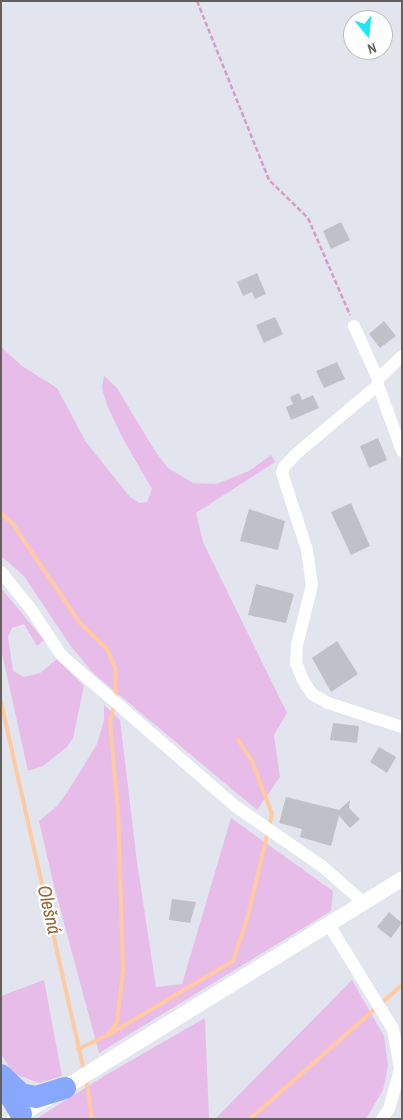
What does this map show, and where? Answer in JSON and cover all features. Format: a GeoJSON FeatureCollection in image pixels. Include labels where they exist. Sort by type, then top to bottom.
{"type":"FeatureCollection","features":[{"type":"Feature","properties":{"kind":"highway"},"geometry":{"type":"LineString","coordinates":[[1,1074],[21,1094],[36,1097],[65,1088]]}},
{"type":"Feature","properties":{"kind":"highway"},"geometry":{"type":"LineString","coordinates":[[1,1080],[17,1116]]}},
{"type":"Feature","properties":{"kind":"street"},"geometry":{"type":"LineString","coordinates":[[354,326],[378,382],[402,451]]}},
{"type":"Feature","properties":{"kind":"street"},"geometry":{"type":"LineString","coordinates":[[402,356],[378,382],[296,454],[284,467],[282,474],[307,550],[312,585],[297,645],[296,663],[301,675],[312,694],[328,704],[402,727]]}},
{"type":"Feature","properties":{"kind":"street"},"geometry":{"type":"LineString","coordinates":[[1,572],[31,609],[61,655],[235,806],[323,867],[364,903]]}},
{"type":"Feature","properties":{"kind":"street"},"geometry":{"type":"LineString","coordinates":[[17,1116],[329,926],[402,879]]}},
{"type":"Feature","properties":{"kind":"street"},"geometry":{"type":"LineString","coordinates":[[329,926],[384,1014],[398,1024],[400,1069],[389,1109],[382,1119]]}},
{"type":"Feature","properties":{"kind":"path"},"geometry":{"type":"LineString","coordinates":[[198,1],[265,172],[278,192],[299,207],[308,218],[354,326]]}},
{"type":"Feature","properties":{"kind":"shaded area"},"geometry":{"type":"Polygon","coordinates":[[[1,347],[22,366],[57,388],[86,442],[130,497],[139,503],[147,502],[152,489],[123,439],[107,405],[102,388],[104,376],[117,388],[155,451],[168,468],[193,483],[216,484],[249,471],[271,455],[275,462],[196,513],[203,542],[287,713],[274,735],[280,777],[257,810],[93,673],[70,645],[24,576],[1,556],[1,347]]]}},
{"type":"Feature","properties":{"kind":"shaded area"},"geometry":{"type":"Polygon","coordinates":[[[1,588],[44,640],[37,646],[24,624],[12,628],[8,637],[13,671],[24,677],[40,673],[57,659],[84,686],[73,738],[67,747],[43,766],[28,771],[1,649],[1,588]]]}},
{"type":"Feature","properties":{"kind":"shaded area"},"geometry":{"type":"Polygon","coordinates":[[[104,705],[120,720],[137,862],[156,987],[182,984],[231,818],[333,891],[331,911],[99,1053],[54,886],[39,821],[57,806],[97,744],[104,720],[104,705]]]}},
{"type":"Feature","properties":{"kind":"shaded area"},"geometry":{"type":"Polygon","coordinates":[[[44,980],[62,1076],[39,1083],[13,1073],[1,1054],[1,996],[44,980]]]}},
{"type":"Feature","properties":{"kind":"shaded area"},"geometry":{"type":"Polygon","coordinates":[[[352,980],[384,1036],[388,1066],[383,1090],[366,1119],[215,1119],[352,980]]]}},
{"type":"Feature","properties":{"kind":"shaded area"},"geometry":{"type":"Polygon","coordinates":[[[205,1018],[209,1119],[36,1119],[104,1076],[205,1018]]]}},
{"type":"Feature","properties":{"kind":"building"},"geometry":{"type":"Polygon","coordinates":[[[341,222],[350,240],[331,249],[323,231],[341,222]]]}},
{"type":"Feature","properties":{"kind":"building"},"geometry":{"type":"Polygon","coordinates":[[[257,273],[266,294],[255,299],[252,292],[243,296],[237,282],[257,273]]]}},
{"type":"Feature","properties":{"kind":"building"},"geometry":{"type":"Polygon","coordinates":[[[275,317],[283,334],[264,343],[256,325],[275,317]]]}},
{"type":"Feature","properties":{"kind":"building"},"geometry":{"type":"Polygon","coordinates":[[[384,321],[396,336],[380,348],[369,334],[384,321]]]}},
{"type":"Feature","properties":{"kind":"building"},"geometry":{"type":"Polygon","coordinates":[[[337,362],[345,379],[324,388],[316,371],[337,362]]]}},
{"type":"Feature","properties":{"kind":"building"},"geometry":{"type":"Polygon","coordinates":[[[299,393],[302,400],[313,395],[319,408],[291,420],[286,407],[293,404],[290,397],[299,393]]]}},
{"type":"Feature","properties":{"kind":"building"},"geometry":{"type":"Polygon","coordinates":[[[378,438],[387,460],[369,468],[360,446],[378,438]]]}},
{"type":"Feature","properties":{"kind":"building"},"geometry":{"type":"Polygon","coordinates":[[[351,503],[370,546],[351,555],[331,512],[351,503]]]}},
{"type":"Feature","properties":{"kind":"building"},"geometry":{"type":"Polygon","coordinates":[[[249,509],[285,521],[278,550],[240,541],[249,509]]]}},
{"type":"Feature","properties":{"kind":"building"},"geometry":{"type":"Polygon","coordinates":[[[256,584],[294,594],[286,623],[248,615],[256,584]]]}},
{"type":"Feature","properties":{"kind":"building"},"geometry":{"type":"Polygon","coordinates":[[[337,641],[358,674],[331,692],[312,658],[337,641]]]}},
{"type":"Feature","properties":{"kind":"building"},"geometry":{"type":"Polygon","coordinates":[[[333,723],[359,726],[357,743],[330,740],[333,723]]]}},
{"type":"Feature","properties":{"kind":"building"},"geometry":{"type":"Polygon","coordinates":[[[379,747],[396,757],[387,773],[370,762],[379,747]]]}},
{"type":"Feature","properties":{"kind":"building"},"geometry":{"type":"Polygon","coordinates":[[[286,797],[339,810],[350,800],[349,808],[360,819],[350,828],[339,816],[331,846],[300,837],[302,829],[279,823],[286,797]]]}},
{"type":"Feature","properties":{"kind":"building"},"geometry":{"type":"Polygon","coordinates":[[[172,899],[196,902],[190,923],[169,920],[172,899]]]}},
{"type":"Feature","properties":{"kind":"building"},"geometry":{"type":"Polygon","coordinates":[[[389,912],[402,923],[391,938],[377,927],[389,912]]]}},
{"type":"Feature","properties":{"kind":"waterway"},"geometry":{"type":"LineString","coordinates":[[1,513],[12,523],[80,623],[107,649],[115,667],[116,699]]}},
{"type":"Feature","properties":{"kind":"waterway","name":"Olešná"},"geometry":{"type":"LineString","coordinates":[[1,702],[84,1071]]}},
{"type":"Feature","properties":{"kind":"waterway"},"geometry":{"type":"LineString","coordinates":[[108,1035],[117,1022],[123,971],[118,811],[110,722],[114,706]]}},
{"type":"Feature","properties":{"kind":"waterway"},"geometry":{"type":"LineString","coordinates":[[78,1049],[108,1035],[233,961],[248,916],[272,814],[252,761],[238,740]]}},
{"type":"Feature","properties":{"kind":"waterway"},"geometry":{"type":"LineString","coordinates":[[250,1119],[402,985]]}},
{"type":"Feature","properties":{"kind":"waterway","name":"Olešná"},"geometry":{"type":"LineString","coordinates":[[86,1078],[92,1119]]}}]}
